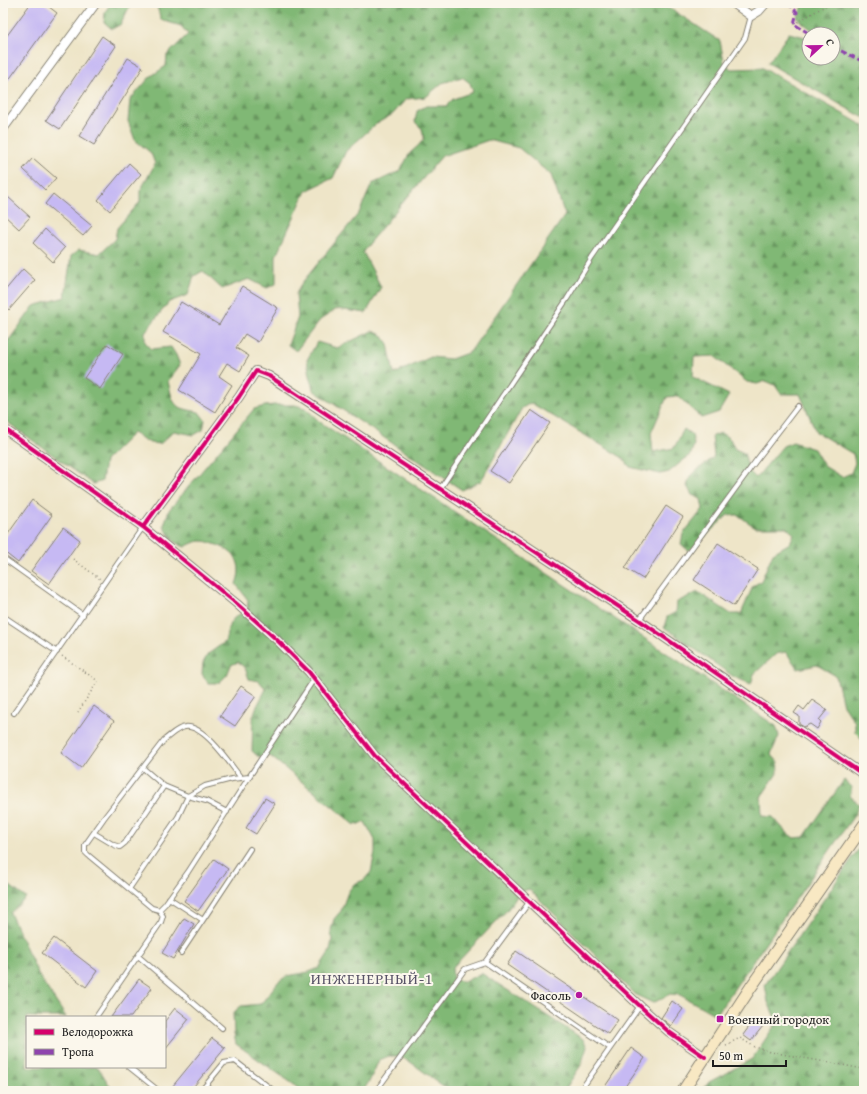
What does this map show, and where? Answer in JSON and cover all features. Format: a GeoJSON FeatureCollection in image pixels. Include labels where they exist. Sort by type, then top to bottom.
{"type":"FeatureCollection","features":[{"type":"Feature","properties":{"kind":"street"},"geometry":{"type":"LineString","coordinates":[[3,129],[96,3]]}},
{"type":"Feature","properties":{"kind":"street"},"geometry":{"type":"LineString","coordinates":[[734,3],[750,16],[759,11],[766,3]]}},
{"type":"Feature","properties":{"kind":"street"},"geometry":{"type":"LineString","coordinates":[[143,527],[239,397],[256,371],[270,376],[440,489],[498,525],[864,775]]}},
{"type":"Feature","properties":{"kind":"street"},"geometry":{"type":"LineString","coordinates":[[3,428],[143,527],[237,604],[271,634],[309,672],[375,756],[640,1006],[669,1032],[705,1057]]}},
{"type":"Feature","properties":{"kind":"street"},"geometry":{"type":"LineString","coordinates":[[683,1091],[751,987],[864,825]]}},
{"type":"Feature","properties":{"kind":"lane"},"geometry":{"type":"LineString","coordinates":[[440,489],[567,299],[592,258],[746,38],[750,16]]}},
{"type":"Feature","properties":{"kind":"lane"},"geometry":{"type":"LineString","coordinates":[[639,620],[750,468],[798,406]]}},
{"type":"Feature","properties":{"kind":"lane"},"geometry":{"type":"LineString","coordinates":[[14,713],[143,527]]}},
{"type":"Feature","properties":{"kind":"lane"},"geometry":{"type":"LineString","coordinates":[[3,558],[83,615]]}},
{"type":"Feature","properties":{"kind":"lane"},"geometry":{"type":"LineString","coordinates":[[3,616],[57,652]]}},
{"type":"Feature","properties":{"kind":"lane"},"geometry":{"type":"LineString","coordinates":[[159,910],[188,872],[314,679]]}},
{"type":"Feature","properties":{"kind":"lane"},"geometry":{"type":"LineString","coordinates":[[97,1016],[161,922],[163,916],[159,910],[152,908],[88,855],[85,852],[86,845],[104,818],[164,740],[177,730],[186,727],[197,730],[216,746],[241,778]]}},
{"type":"Feature","properties":{"kind":"lane"},"geometry":{"type":"LineString","coordinates":[[142,768],[164,786],[188,796],[206,801],[227,812]]}},
{"type":"Feature","properties":{"kind":"lane"},"geometry":{"type":"LineString","coordinates":[[129,889],[178,817],[188,796],[205,786],[232,779],[249,777]]}},
{"type":"Feature","properties":{"kind":"lane"},"geometry":{"type":"LineString","coordinates":[[94,832],[114,845],[120,847],[125,843],[164,786]]}},
{"type":"Feature","properties":{"kind":"lane"},"geometry":{"type":"LineString","coordinates":[[181,953],[250,849]]}},
{"type":"Feature","properties":{"kind":"lane"},"geometry":{"type":"LineString","coordinates":[[169,898],[203,920]]}},
{"type":"Feature","properties":{"kind":"lane"},"geometry":{"type":"LineString","coordinates":[[376,1091],[465,969],[485,962],[530,901]]}},
{"type":"Feature","properties":{"kind":"lane"},"geometry":{"type":"LineString","coordinates":[[138,956],[222,1028]]}},
{"type":"Feature","properties":{"kind":"lane"},"geometry":{"type":"LineString","coordinates":[[485,962],[610,1048]]}},
{"type":"Feature","properties":{"kind":"lane"},"geometry":{"type":"LineString","coordinates":[[580,1091],[640,1006]]}},
{"type":"Feature","properties":{"kind":"lane"},"geometry":{"type":"LineString","coordinates":[[201,1091],[224,1063],[235,1061],[274,1091]]}},
{"type":"Feature","properties":{"kind":"lane"},"geometry":{"type":"LineString","coordinates":[[130,1068],[159,1091]]}},
{"type":"Feature","properties":{"kind":"path"},"geometry":{"type":"LineString","coordinates":[[794,24],[830,3]]}},
{"type":"Feature","properties":{"kind":"path"},"geometry":{"type":"LineString","coordinates":[[72,559],[105,582]]}},
{"type":"Feature","properties":{"kind":"path"},"geometry":{"type":"LineString","coordinates":[[57,652],[98,681],[78,712]]}},
{"type":"Feature","properties":{"kind":"path"},"geometry":{"type":"LineString","coordinates":[[721,1048],[740,1038],[755,1048],[771,1052],[864,1069]]}},
{"type":"Feature","properties":{"kind":"green space"},"geometry":{"type":"Polygon","coordinates":[[[111,3],[131,3],[121,24],[112,29],[104,22],[105,12],[111,3]]]}},
{"type":"Feature","properties":{"kind":"green space"},"geometry":{"type":"Polygon","coordinates":[[[156,3],[662,3],[720,41],[724,62],[731,69],[763,68],[864,126],[864,741],[855,732],[855,722],[843,705],[836,676],[817,665],[798,669],[786,652],[776,654],[754,674],[751,684],[734,677],[664,627],[667,617],[676,612],[677,602],[698,592],[731,614],[741,614],[753,586],[761,581],[773,553],[790,543],[794,534],[786,527],[755,527],[738,515],[728,515],[689,551],[681,544],[683,534],[703,509],[701,499],[692,495],[687,486],[690,476],[714,457],[712,436],[721,433],[730,439],[735,449],[744,453],[749,471],[756,478],[783,446],[793,442],[814,449],[824,466],[842,477],[851,473],[855,463],[853,454],[816,432],[800,394],[781,394],[775,385],[766,381],[757,384],[747,382],[714,356],[694,357],[693,377],[729,395],[719,412],[701,418],[678,396],[667,397],[651,433],[653,452],[674,448],[684,429],[692,435],[694,444],[691,454],[669,472],[660,474],[630,467],[623,458],[531,403],[522,408],[481,481],[462,490],[313,390],[307,360],[317,342],[337,348],[372,331],[382,335],[388,344],[394,374],[431,357],[451,359],[470,352],[565,215],[551,175],[519,148],[489,140],[442,156],[368,244],[363,252],[381,287],[366,313],[337,309],[320,320],[296,351],[288,345],[298,317],[296,294],[301,284],[359,213],[372,184],[400,171],[410,153],[424,139],[422,129],[415,122],[417,111],[426,106],[446,106],[453,99],[473,92],[470,83],[462,77],[442,83],[426,97],[406,99],[393,114],[376,124],[346,151],[333,178],[306,191],[276,256],[276,284],[267,288],[249,279],[222,289],[203,271],[194,276],[188,295],[169,302],[145,332],[145,342],[151,349],[171,347],[176,355],[180,365],[168,381],[172,396],[179,407],[199,412],[205,420],[203,430],[194,435],[174,431],[160,444],[150,443],[133,433],[105,461],[102,481],[93,484],[3,419],[3,340],[9,340],[34,306],[65,297],[71,256],[79,250],[99,254],[115,239],[117,228],[140,202],[140,191],[155,164],[151,153],[135,140],[128,121],[130,100],[150,77],[166,66],[167,55],[188,34],[181,26],[161,20],[156,3]]]}},
{"type":"Feature","properties":{"kind":"green space"},"geometry":{"type":"Polygon","coordinates":[[[800,3],[864,3],[864,118],[768,63],[789,33],[801,36],[801,66],[841,66],[841,26],[807,26],[797,18],[803,6],[800,3]]]}},
{"type":"Feature","properties":{"kind":"green space"},"geometry":{"type":"Polygon","coordinates":[[[275,405],[295,405],[305,408],[320,422],[776,726],[779,736],[771,754],[778,762],[778,772],[761,797],[762,816],[773,817],[786,832],[794,838],[804,837],[844,780],[852,787],[850,796],[859,804],[855,814],[716,1015],[680,995],[670,994],[653,1003],[634,994],[529,889],[520,892],[508,909],[452,968],[453,979],[464,982],[481,973],[583,1039],[587,1047],[581,1065],[564,1091],[450,1091],[409,1061],[399,1056],[389,1056],[379,1060],[363,1091],[303,1091],[236,1044],[233,1013],[241,1006],[261,1004],[278,982],[287,976],[309,972],[319,968],[330,951],[332,940],[331,930],[334,919],[341,911],[348,892],[354,884],[364,880],[371,872],[375,852],[375,840],[365,822],[355,825],[270,756],[260,758],[252,751],[253,717],[266,689],[259,681],[249,679],[245,668],[238,662],[231,665],[227,675],[219,683],[208,683],[202,674],[203,663],[208,654],[225,642],[231,622],[236,616],[247,610],[248,600],[236,584],[239,570],[236,559],[232,554],[221,547],[205,541],[195,542],[185,547],[172,539],[164,525],[169,510],[254,409],[275,405]]]}},
{"type":"Feature","properties":{"kind":"green space"},"geometry":{"type":"Polygon","coordinates":[[[864,841],[864,1091],[702,1091],[709,1082],[752,1059],[777,1022],[768,1002],[765,985],[864,841]]]}},
{"type":"Feature","properties":{"kind":"green space"},"geometry":{"type":"Polygon","coordinates":[[[3,881],[26,898],[10,913],[39,976],[65,1016],[26,1016],[26,1068],[99,1068],[113,1091],[3,1091],[3,881]]]}},
{"type":"Feature","properties":{"kind":"building"},"geometry":{"type":"Polygon","coordinates":[[[31,3],[44,3],[57,13],[3,88],[3,41],[31,3]]]}},
{"type":"Feature","properties":{"kind":"building"},"geometry":{"type":"Polygon","coordinates":[[[102,36],[116,46],[60,129],[46,120],[102,36]]]}},
{"type":"Feature","properties":{"kind":"building"},"geometry":{"type":"Polygon","coordinates":[[[128,58],[143,67],[94,145],[79,136],[128,58]]]}},
{"type":"Feature","properties":{"kind":"building"},"geometry":{"type":"Polygon","coordinates":[[[33,158],[56,178],[45,190],[23,169],[33,158]]]}},
{"type":"Feature","properties":{"kind":"building"},"geometry":{"type":"Polygon","coordinates":[[[129,163],[141,174],[110,211],[98,200],[129,163]]]}},
{"type":"Feature","properties":{"kind":"building"},"geometry":{"type":"Polygon","coordinates":[[[53,194],[92,226],[83,236],[45,204],[53,194]]]}},
{"type":"Feature","properties":{"kind":"building"},"geometry":{"type":"Polygon","coordinates":[[[8,197],[30,217],[19,229],[3,214],[3,203],[8,197]]]}},
{"type":"Feature","properties":{"kind":"building"},"geometry":{"type":"Polygon","coordinates":[[[45,229],[65,248],[53,262],[33,243],[45,229]]]}},
{"type":"Feature","properties":{"kind":"building"},"geometry":{"type":"Polygon","coordinates":[[[23,269],[35,280],[9,310],[3,304],[3,293],[23,269]]]}},
{"type":"Feature","properties":{"kind":"building"},"geometry":{"type":"Polygon","coordinates":[[[242,286],[278,308],[258,342],[245,334],[236,348],[249,356],[240,371],[227,363],[219,376],[232,385],[215,412],[179,390],[201,354],[163,332],[181,302],[219,325],[242,286]]]}},
{"type":"Feature","properties":{"kind":"building"},"geometry":{"type":"Polygon","coordinates":[[[107,344],[123,354],[100,389],[84,378],[107,344]]]}},
{"type":"Feature","properties":{"kind":"building"},"geometry":{"type":"Polygon","coordinates":[[[531,410],[550,423],[509,483],[490,471],[531,410]]]}},
{"type":"Feature","properties":{"kind":"building"},"geometry":{"type":"Polygon","coordinates":[[[32,500],[52,515],[18,563],[3,551],[3,541],[32,500]]]}},
{"type":"Feature","properties":{"kind":"building"},"geometry":{"type":"Polygon","coordinates":[[[666,506],[683,517],[643,579],[625,568],[666,506]]]}},
{"type":"Feature","properties":{"kind":"building"},"geometry":{"type":"Polygon","coordinates":[[[63,527],[80,540],[49,584],[31,571],[63,527]]]}},
{"type":"Feature","properties":{"kind":"building"},"geometry":{"type":"Polygon","coordinates":[[[718,543],[758,569],[734,606],[694,580],[718,543]]]}},
{"type":"Feature","properties":{"kind":"building"},"geometry":{"type":"Polygon","coordinates":[[[241,686],[256,696],[235,726],[220,716],[241,686]]]}},
{"type":"Feature","properties":{"kind":"building"},"geometry":{"type":"Polygon","coordinates":[[[812,700],[827,710],[819,720],[821,722],[817,729],[810,724],[804,727],[799,724],[799,716],[794,713],[799,706],[804,710],[812,700]]]}},
{"type":"Feature","properties":{"kind":"building"},"geometry":{"type":"Polygon","coordinates":[[[94,706],[114,721],[81,768],[61,753],[94,706]]]}},
{"type":"Feature","properties":{"kind":"building"},"geometry":{"type":"Polygon","coordinates":[[[265,798],[275,804],[256,834],[246,828],[265,798]]]}},
{"type":"Feature","properties":{"kind":"building"},"geometry":{"type":"Polygon","coordinates":[[[214,859],[228,869],[198,911],[184,901],[214,859]]]}},
{"type":"Feature","properties":{"kind":"building"},"geometry":{"type":"Polygon","coordinates":[[[184,918],[194,924],[173,959],[162,953],[184,918]]]}},
{"type":"Feature","properties":{"kind":"building"},"geometry":{"type":"Polygon","coordinates":[[[54,938],[97,971],[86,987],[42,953],[54,938]]]}},
{"type":"Feature","properties":{"kind":"building"},"geometry":{"type":"Polygon","coordinates":[[[516,951],[618,1020],[608,1034],[507,965],[516,951]]]}},
{"type":"Feature","properties":{"kind":"building"},"geometry":{"type":"Polygon","coordinates":[[[139,979],[152,988],[132,1016],[112,1016],[139,979]]]}},
{"type":"Feature","properties":{"kind":"building"},"geometry":{"type":"Polygon","coordinates":[[[672,1001],[683,1009],[671,1026],[661,1018],[672,1001]]]}},
{"type":"Feature","properties":{"kind":"building"},"geometry":{"type":"Polygon","coordinates":[[[175,1008],[189,1019],[166,1048],[166,1020],[175,1008]]]}},
{"type":"Feature","properties":{"kind":"building"},"geometry":{"type":"Polygon","coordinates":[[[754,1020],[763,1026],[751,1041],[743,1035],[754,1020]]]}},
{"type":"Feature","properties":{"kind":"building"},"geometry":{"type":"Polygon","coordinates":[[[212,1038],[225,1048],[190,1091],[176,1091],[172,1087],[212,1038]]]}},
{"type":"Feature","properties":{"kind":"building"},"geometry":{"type":"Polygon","coordinates":[[[631,1048],[645,1058],[622,1091],[602,1091],[631,1048]]]}},
{"type":"Feature","properties":{"kind":"marked path"},"geometry":{"type":"LineString","coordinates":[[788,3],[797,12],[794,24],[801,28]]}},
{"type":"Feature","properties":{"kind":"marked path"},"geometry":{"type":"LineString","coordinates":[[841,51],[864,62]]}},
{"type":"Feature","properties":{"kind":"cycle path"},"geometry":{"type":"LineString","coordinates":[[143,527],[239,397],[256,371],[269,376],[639,620],[864,775]]}},
{"type":"Feature","properties":{"kind":"cycle path"},"geometry":{"type":"LineString","coordinates":[[3,428],[143,527],[237,604],[277,640],[309,672],[375,756],[640,1006],[669,1032],[705,1057]]}},
{"type":"Feature","properties":{"kind":"place","name":"Фасоль"},"geometry":{"type":"Point","coordinates":[579,995]}},
{"type":"Feature","properties":{"kind":"place","name":"Военный городок"},"geometry":{"type":"Point","coordinates":[720,1019]}},
{"type":"Feature","properties":{"kind":"district","name":"ИНЖЕНЕРНЫЙ-1"},"geometry":{"type":"Point","coordinates":[372,979]}}]}
